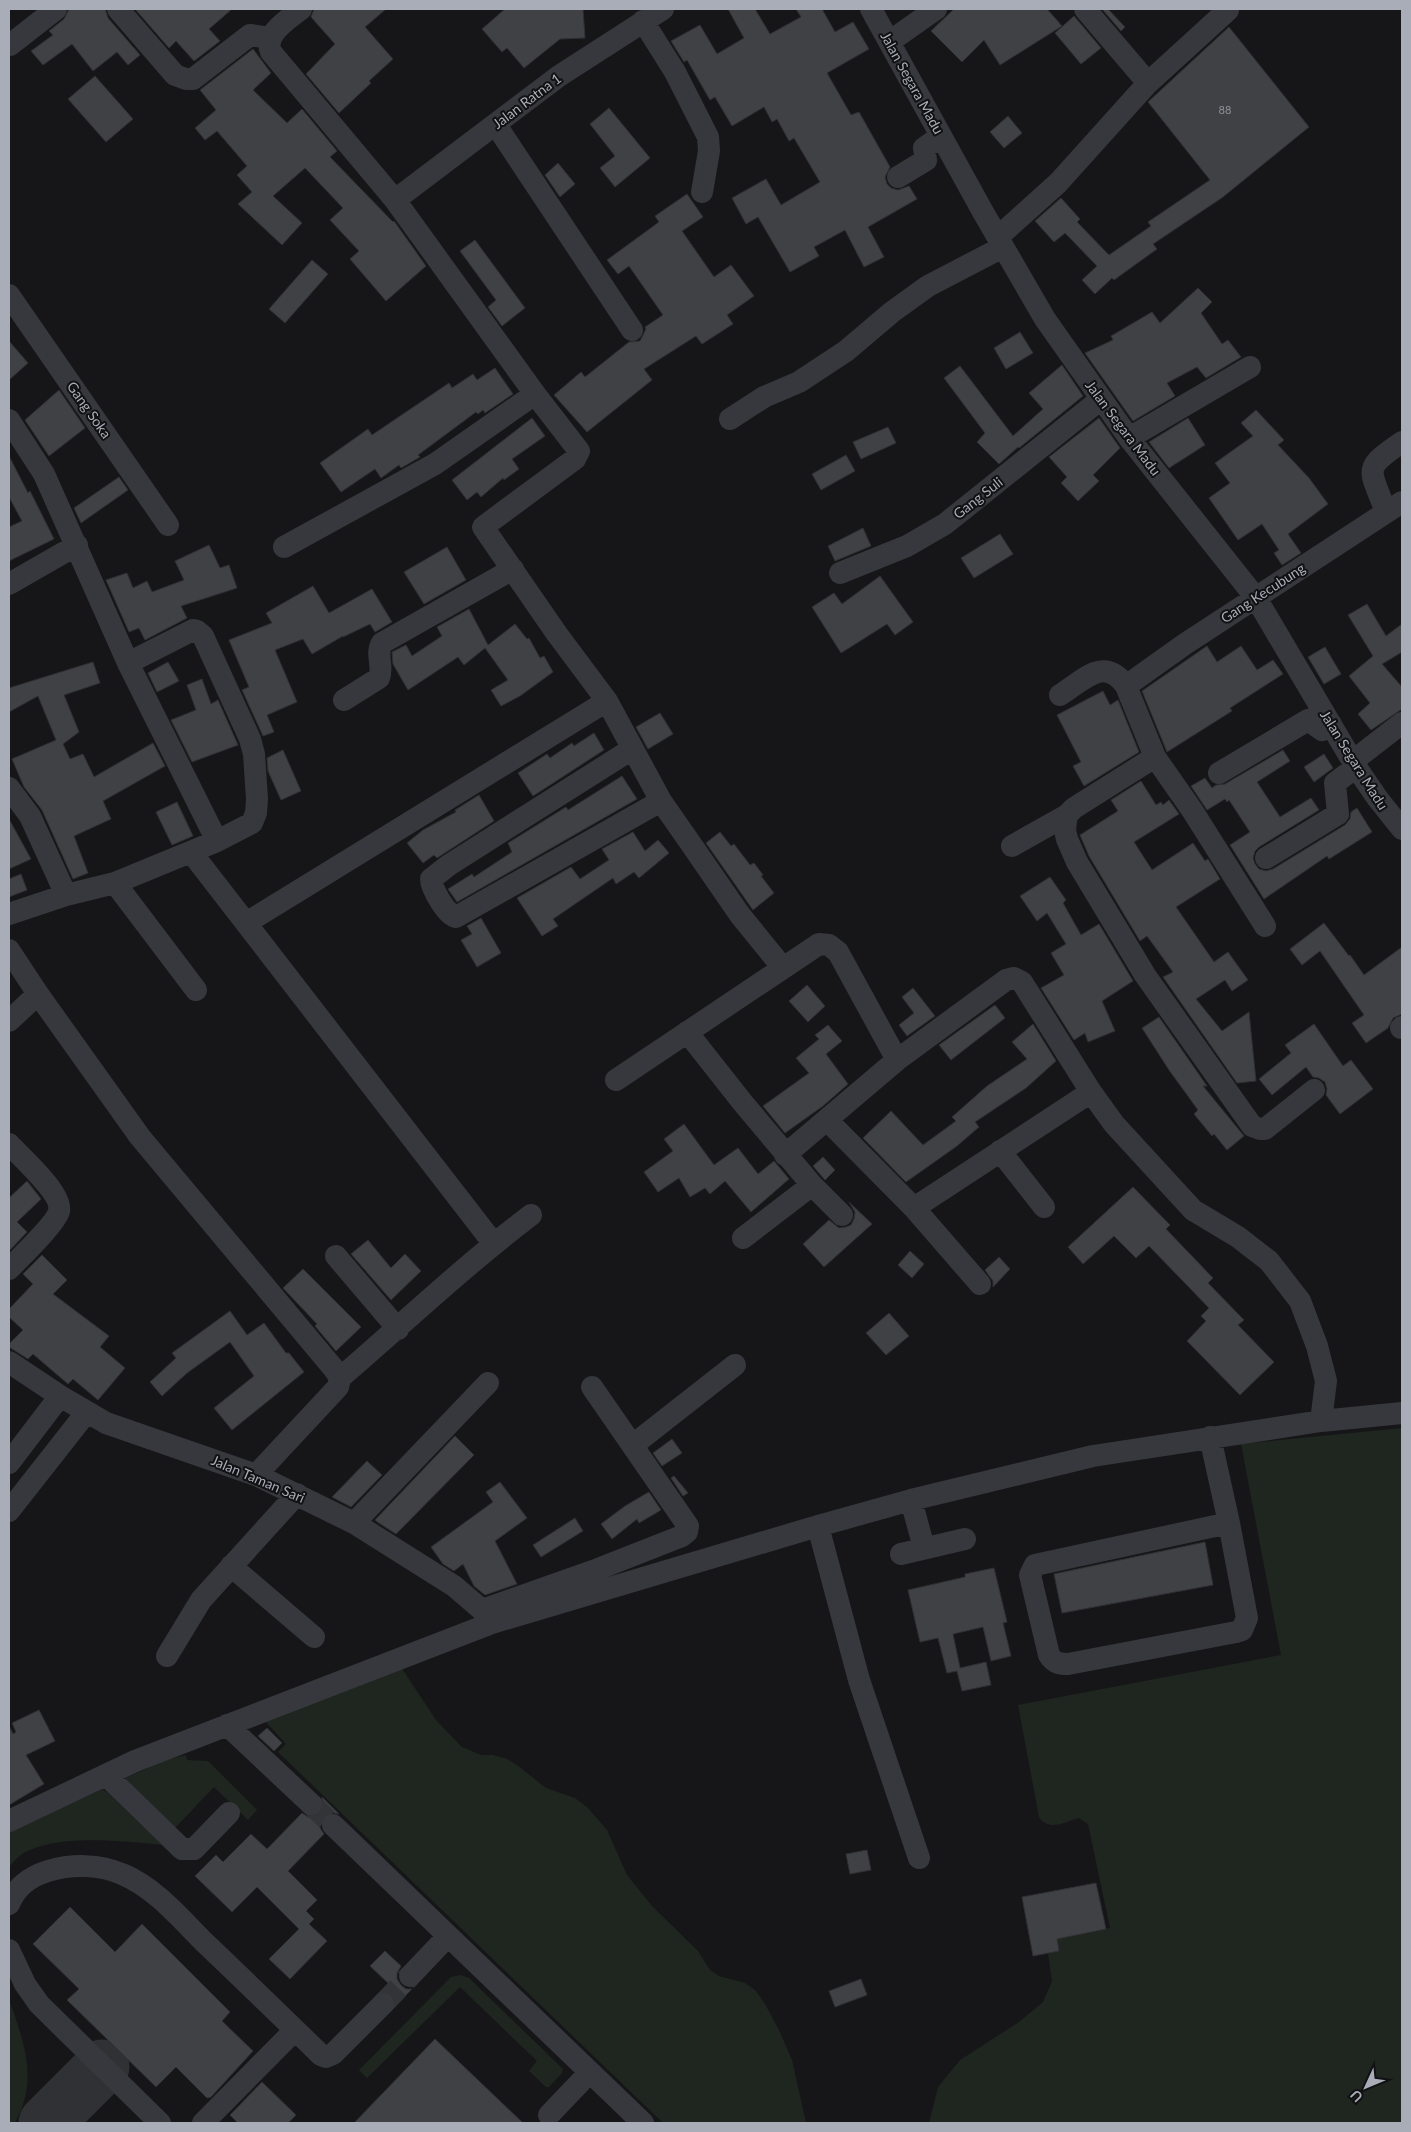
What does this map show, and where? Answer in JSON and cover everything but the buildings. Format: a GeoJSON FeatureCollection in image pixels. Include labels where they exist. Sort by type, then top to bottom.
{"type":"FeatureCollection","features":[{"type":"Feature","properties":{"kind":"street"},"geometry":{"type":"LineString","coordinates":[[10,45],[56,9]]}},
{"type":"Feature","properties":{"kind":"street"},"geometry":{"type":"LineString","coordinates":[[118,9],[175,75],[186,79],[193,79],[250,35],[270,38]]}},
{"type":"Feature","properties":{"kind":"street"},"geometry":{"type":"LineString","coordinates":[[301,9],[270,38],[268,46],[274,56],[395,200],[535,394],[577,446],[579,452],[575,459],[483,527],[557,634],[607,701],[661,801],[731,903],[784,968]]}},
{"type":"Feature","properties":{"kind":"street","name":"Jalan Ratna 1"},"geometry":{"type":"LineString","coordinates":[[395,200],[560,76],[663,9]]}},
{"type":"Feature","properties":{"kind":"street","name":"Jalan Segara Madu"},"geometry":{"type":"LineString","coordinates":[[871,9],[1000,242],[1045,319],[1129,438],[1256,598],[1354,764],[1382,805],[1402,829]]}},
{"type":"Feature","properties":{"kind":"street"},"geometry":{"type":"LineString","coordinates":[[889,42],[936,9]]}},
{"type":"Feature","properties":{"kind":"street"},"geometry":{"type":"LineString","coordinates":[[1085,9],[1148,83]]}},
{"type":"Feature","properties":{"kind":"street"},"geometry":{"type":"LineString","coordinates":[[730,419],[764,397],[798,382],[846,351],[892,312],[928,286],[1000,242],[1058,183],[1148,83],[1214,14]]}},
{"type":"Feature","properties":{"kind":"street"},"geometry":{"type":"LineString","coordinates":[[644,21],[676,72],[708,137],[709,151],[702,192]]}},
{"type":"Feature","properties":{"kind":"street"},"geometry":{"type":"LineString","coordinates":[[496,125],[632,330]]}},
{"type":"Feature","properties":{"kind":"street"},"geometry":{"type":"LineString","coordinates":[[898,177],[926,160],[924,148],[941,136]]}},
{"type":"Feature","properties":{"kind":"street","name":"Gang Soka"},"geometry":{"type":"LineString","coordinates":[[9,295],[168,525]]}},
{"type":"Feature","properties":{"kind":"street"},"geometry":{"type":"LineString","coordinates":[[1129,438],[1250,367]]}},
{"type":"Feature","properties":{"kind":"street"},"geometry":{"type":"LineString","coordinates":[[284,547],[435,464],[535,394]]}},
{"type":"Feature","properties":{"kind":"street","name":"Gang Suli"},"geometry":{"type":"LineString","coordinates":[[840,572],[907,546],[945,524],[1101,399]]}},
{"type":"Feature","properties":{"kind":"street"},"geometry":{"type":"LineString","coordinates":[[9,420],[44,474],[128,663],[217,841]]}},
{"type":"Feature","properties":{"kind":"street"},"geometry":{"type":"LineString","coordinates":[[1394,507],[1372,472],[1374,464],[1402,442]]}},
{"type":"Feature","properties":{"kind":"street","name":"Gang Kecubung"},"geometry":{"type":"LineString","coordinates":[[1126,686],[1185,644],[1394,507]]}},
{"type":"Feature","properties":{"kind":"street"},"geometry":{"type":"LineString","coordinates":[[9,584],[77,545]]}},
{"type":"Feature","properties":{"kind":"street"},"geometry":{"type":"LineString","coordinates":[[344,700],[379,678],[381,669],[379,649],[382,643],[512,569]]}},
{"type":"Feature","properties":{"kind":"street"},"geometry":{"type":"LineString","coordinates":[[9,914],[66,895],[115,883],[217,841],[249,825],[254,820],[256,813],[257,777],[250,739],[205,640],[200,633],[193,630],[128,663]]}},
{"type":"Feature","properties":{"kind":"street"},"geometry":{"type":"LineString","coordinates":[[1060,695],[1101,670],[1114,673],[1126,686],[1155,757],[1192,810],[1265,926]]}},
{"type":"Feature","properties":{"kind":"street"},"geometry":{"type":"LineString","coordinates":[[246,923],[607,701]]}},
{"type":"Feature","properties":{"kind":"street"},"geometry":{"type":"LineString","coordinates":[[1219,773],[1308,720],[1322,730],[1331,724]]}},
{"type":"Feature","properties":{"kind":"street"},"geometry":{"type":"LineString","coordinates":[[1266,858],[1338,814],[1336,783],[1354,764],[1402,723]]}},
{"type":"Feature","properties":{"kind":"street"},"geometry":{"type":"LineString","coordinates":[[632,749],[449,866],[432,879],[431,885],[448,914],[456,917],[661,801]]}},
{"type":"Feature","properties":{"kind":"street"},"geometry":{"type":"LineString","coordinates":[[1012,846],[1067,815],[1080,803],[1155,757]]}},
{"type":"Feature","properties":{"kind":"street"},"geometry":{"type":"LineString","coordinates":[[9,788],[30,816],[66,895]]}},
{"type":"Feature","properties":{"kind":"street"},"geometry":{"type":"LineString","coordinates":[[1067,815],[1065,830],[1077,862],[1145,975],[1252,1126],[1260,1130],[1265,1129],[1314,1090]]}},
{"type":"Feature","properties":{"kind":"street"},"geometry":{"type":"LineString","coordinates":[[191,852],[494,1244]]}},
{"type":"Feature","properties":{"kind":"street"},"geometry":{"type":"LineString","coordinates":[[115,883],[196,990]]}},
{"type":"Feature","properties":{"kind":"street"},"geometry":{"type":"LineString","coordinates":[[616,1080],[819,944],[829,944],[838,952],[897,1060]]}},
{"type":"Feature","properties":{"kind":"street"},"geometry":{"type":"LineString","coordinates":[[9,950],[140,1137],[334,1368],[340,1378]]}},
{"type":"Feature","properties":{"kind":"street"},"geometry":{"type":"LineString","coordinates":[[786,1155],[897,1060],[1006,980],[1014,978],[1022,982],[1091,1092],[1114,1124],[1193,1210],[1238,1237],[1268,1261],[1300,1301],[1317,1346],[1326,1381],[1320,1421]]}},
{"type":"Feature","properties":{"kind":"street"},"geometry":{"type":"LineString","coordinates":[[9,1021],[38,994]]}},
{"type":"Feature","properties":{"kind":"street"},"geometry":{"type":"LineString","coordinates":[[687,1032],[786,1155],[842,1215]]}},
{"type":"Feature","properties":{"kind":"street"},"geometry":{"type":"LineString","coordinates":[[914,1208],[1091,1092]]}},
{"type":"Feature","properties":{"kind":"street"},"geometry":{"type":"LineString","coordinates":[[827,1120],[914,1208],[980,1284]]}},
{"type":"Feature","properties":{"kind":"street"},"geometry":{"type":"LineString","coordinates":[[9,1144],[55,1194],[60,1205],[54,1221],[9,1270]]}},
{"type":"Feature","properties":{"kind":"street"},"geometry":{"type":"LineString","coordinates":[[1000,1151],[1044,1206]]}},
{"type":"Feature","properties":{"kind":"street"},"geometry":{"type":"LineString","coordinates":[[743,1238],[812,1185]]}},
{"type":"Feature","properties":{"kind":"street"},"geometry":{"type":"LineString","coordinates":[[256,1475],[338,1387],[340,1378],[398,1329],[450,1280],[531,1215]]}},
{"type":"Feature","properties":{"kind":"street"},"geometry":{"type":"LineString","coordinates":[[336,1256],[398,1329]]}},
{"type":"Feature","properties":{"kind":"street","name":"Jalan Taman Sari"},"geometry":{"type":"LineString","coordinates":[[9,1362],[86,1413],[113,1426],[256,1475],[354,1523],[454,1586],[487,1617]]}},
{"type":"Feature","properties":{"kind":"street"},"geometry":{"type":"LineString","coordinates":[[633,1445],[735,1365]]}},
{"type":"Feature","properties":{"kind":"street"},"geometry":{"type":"LineString","coordinates":[[354,1523],[488,1383]]}},
{"type":"Feature","properties":{"kind":"street"},"geometry":{"type":"LineString","coordinates":[[9,1821],[106,1775],[598,1569],[682,1536],[687,1532],[688,1526],[592,1387]]}},
{"type":"Feature","properties":{"kind":"street"},"geometry":{"type":"LineString","coordinates":[[9,1463],[60,1396]]}},
{"type":"Feature","properties":{"kind":"street"},"geometry":{"type":"LineString","coordinates":[[9,1511],[86,1413]]}},
{"type":"Feature","properties":{"kind":"street"},"geometry":{"type":"LineString","coordinates":[[487,1617],[911,1500],[1094,1456],[1320,1421],[1402,1413]]}},
{"type":"Feature","properties":{"kind":"street"},"geometry":{"type":"LineString","coordinates":[[1210,1437],[1229,1523],[1247,1618],[1242,1630],[1068,1664],[1060,1664],[1053,1661],[1049,1656],[1030,1575],[1035,1565],[1229,1523]]}},
{"type":"Feature","properties":{"kind":"street"},"geometry":{"type":"LineString","coordinates":[[167,1656],[201,1600],[297,1494]]}},
{"type":"Feature","properties":{"kind":"street"},"geometry":{"type":"LineString","coordinates":[[911,1500],[924,1548]]}},
{"type":"Feature","properties":{"kind":"street"},"geometry":{"type":"LineString","coordinates":[[818,1526],[859,1680],[919,1858]]}},
{"type":"Feature","properties":{"kind":"street"},"geometry":{"type":"LineString","coordinates":[[901,1554],[965,1539]]}},
{"type":"Feature","properties":{"kind":"street"},"geometry":{"type":"LineString","coordinates":[[231,1566],[314,1637]]}},
{"type":"Feature","properties":{"kind":"street"},"geometry":{"type":"LineString","coordinates":[[227,1725],[311,1804]]}},
{"type":"Feature","properties":{"kind":"street"},"geometry":{"type":"LineString","coordinates":[[106,1775],[182,1849],[194,1848],[229,1813]]}},
{"type":"Feature","properties":{"kind":"street"},"geometry":{"type":"LineString","coordinates":[[333,1825],[643,2123]]}},
{"type":"Feature","properties":{"kind":"street"},"geometry":{"type":"LineString","coordinates":[[9,1904],[24,1884],[37,1875],[55,1869],[80,1866],[104,1868],[123,1874],[141,1884],[170,1908],[326,2058],[331,2056],[383,2004]]}},
{"type":"Feature","properties":{"kind":"street"},"geometry":{"type":"LineString","coordinates":[[410,1976],[448,1936]]}},
{"type":"Feature","properties":{"kind":"street"},"geometry":{"type":"LineString","coordinates":[[9,1950],[25,1984],[39,2004],[160,2123]]}},
{"type":"Feature","properties":{"kind":"street"},"geometry":{"type":"LineString","coordinates":[[203,2123],[295,2030]]}},
{"type":"Feature","properties":{"kind":"street"},"geometry":{"type":"LineString","coordinates":[[549,2115],[590,2072]]}},
{"type":"Feature","properties":{"kind":"shaded area"},"geometry":{"type":"Polygon","coordinates":[[[1402,1428],[1402,2123],[929,2123],[938,2087],[960,2060],[1019,2022],[1043,2002],[1052,1981],[1048,1953],[1057,1939],[1110,1928],[1088,1824],[1079,1818],[1052,1825],[1043,1822],[1039,1817],[1018,1705],[1281,1655],[1241,1444],[1402,1428]]]}},
{"type":"Feature","properties":{"kind":"shaded area"},"geometry":{"type":"Polygon","coordinates":[[[399,1664],[436,1720],[462,1747],[481,1755],[493,1755],[507,1759],[546,1788],[575,1798],[588,1808],[607,1830],[627,1875],[652,1906],[698,1951],[710,1970],[719,1976],[745,1983],[755,1990],[779,2030],[792,2060],[806,2123],[663,2123],[278,1752],[286,1744],[265,1721],[399,1664]]]}},
{"type":"Feature","properties":{"kind":"shaded area"},"geometry":{"type":"Polygon","coordinates":[[[186,1755],[187,1760],[208,1761],[257,1810],[248,1820],[214,1787],[174,1829],[125,1778],[166,1760],[186,1755]]]}},
{"type":"Feature","properties":{"kind":"shaded area"},"geometry":{"type":"Polygon","coordinates":[[[100,1788],[107,1792],[162,1845],[95,1840],[61,1842],[27,1851],[9,1867],[9,1831],[100,1788]]]}},
{"type":"Feature","properties":{"kind":"shaded area"},"geometry":{"type":"Polygon","coordinates":[[[461,1975],[469,1978],[563,2069],[562,2073],[549,2087],[546,2087],[529,2071],[537,2061],[460,1987],[367,2078],[359,2070],[451,1977],[461,1975]]]}},
{"type":"Feature","properties":{"kind":"shaded area"},"geometry":{"type":"Polygon","coordinates":[[[9,1999],[24,2046],[28,2076],[22,2107],[15,2123],[9,2123],[9,1999]]]}},
{"type":"Feature","properties":{"kind":"taxiway"},"geometry":{"type":"LineString","coordinates":[[46,2123],[102,2067]]}},
{"type":"Feature","properties":{"kind":"tunnel"},"geometry":{"type":"LineString","coordinates":[[311,1804],[333,1825]]}},
{"type":"Feature","properties":{"kind":"tunnel"},"geometry":{"type":"LineString","coordinates":[[383,2004],[410,1976]]}}]}
